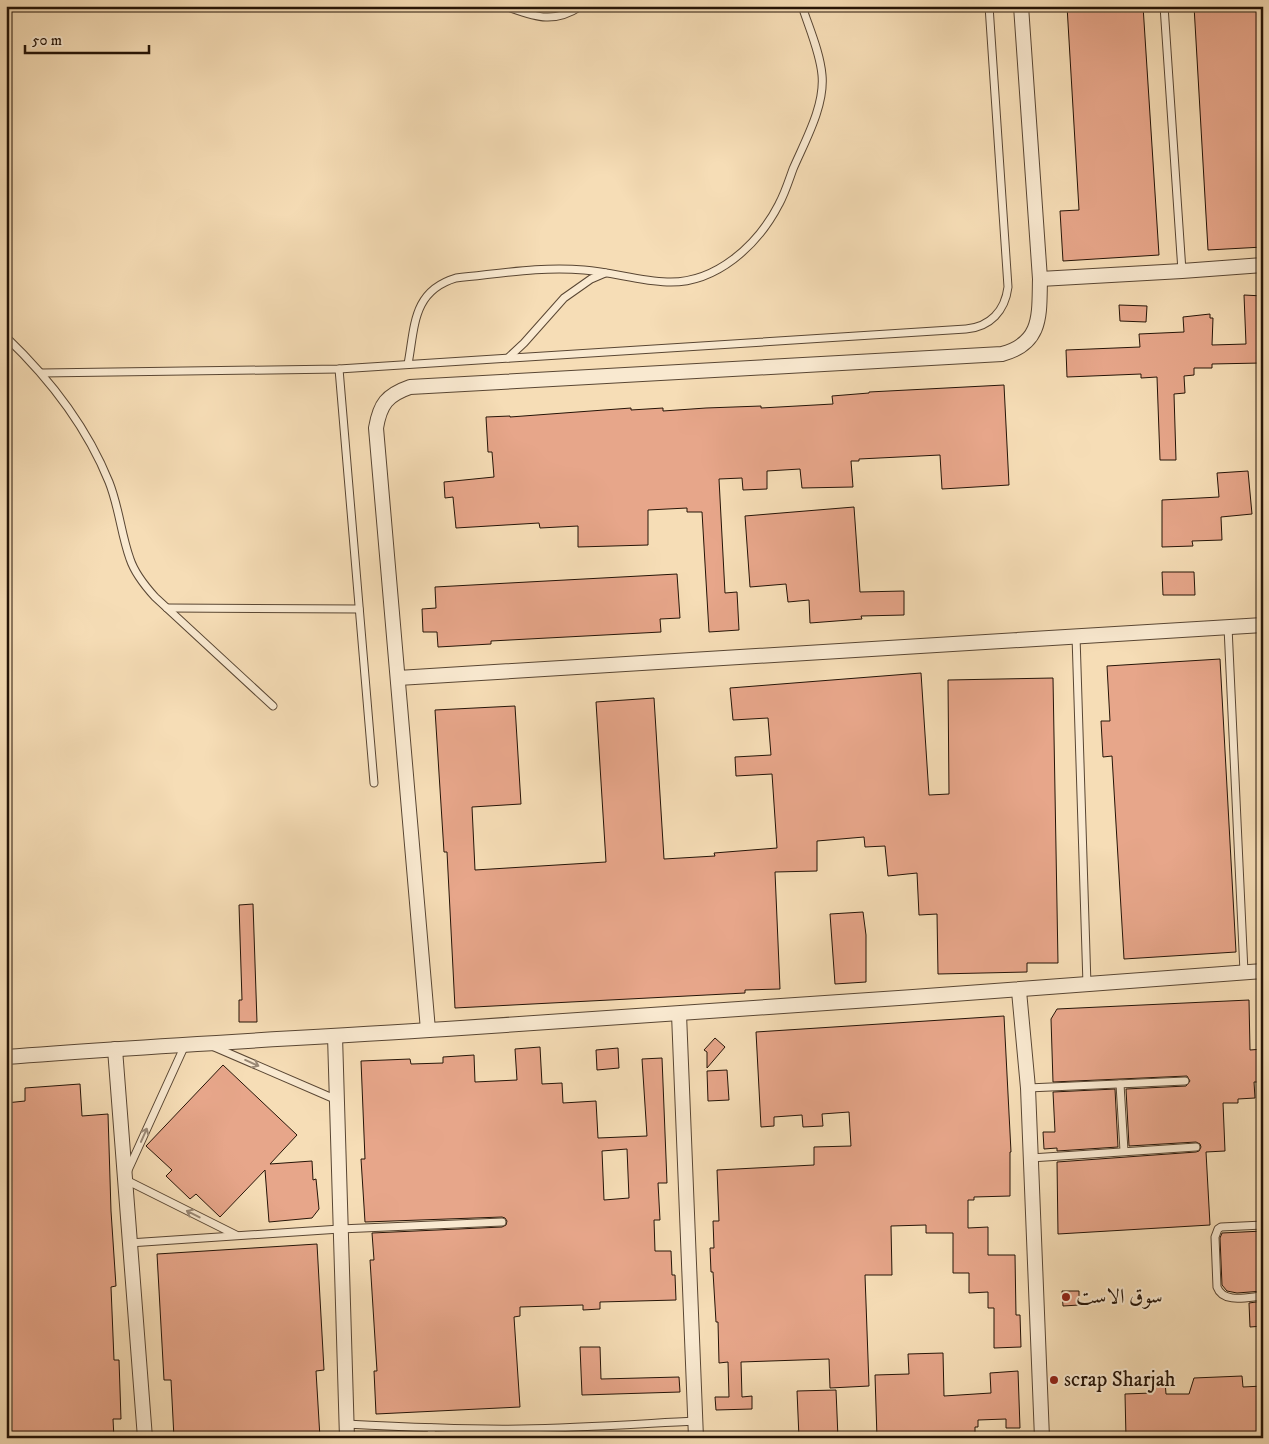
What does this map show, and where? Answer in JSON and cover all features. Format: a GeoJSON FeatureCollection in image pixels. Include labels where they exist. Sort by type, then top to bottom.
{"type":"FeatureCollection","features":[{"type":"Feature","properties":{"kind":"street"},"geometry":{"type":"LineString","coordinates":[[428,1030],[376,428],[378,414],[385,401],[396,391],[410,387],[1002,354],[1025,344],[1033,334],[1038,322],[1040,279],[1021,6]]}},
{"type":"Feature","properties":{"kind":"street"},"geometry":{"type":"LineString","coordinates":[[1040,279],[1263,265]]}},
{"type":"Feature","properties":{"kind":"street"},"geometry":{"type":"LineString","coordinates":[[398,678],[1263,625]]}},
{"type":"Feature","properties":{"kind":"street"},"geometry":{"type":"LineString","coordinates":[[6,1057],[1020,991],[1263,971]]}},
{"type":"Feature","properties":{"kind":"street"},"geometry":{"type":"LineString","coordinates":[[1020,991],[1028,1088],[1042,1438]]}},
{"type":"Feature","properties":{"kind":"street"},"geometry":{"type":"LineString","coordinates":[[679,1014],[696,1438]]}},
{"type":"Feature","properties":{"kind":"street"},"geometry":{"type":"LineString","coordinates":[[334,1036],[347,1431]]}},
{"type":"Feature","properties":{"kind":"street"},"geometry":{"type":"LineString","coordinates":[[115,1049],[144,1438]]}},
{"type":"Feature","properties":{"kind":"lane"},"geometry":{"type":"LineString","coordinates":[[505,6],[540,18],[548,18],[564,15],[581,6]]}},
{"type":"Feature","properties":{"kind":"lane"},"geometry":{"type":"LineString","coordinates":[[408,364],[417,314],[421,304],[427,294],[445,281],[456,278],[552,269],[586,270],[666,282],[694,279],[717,270],[736,257],[758,234],[779,204],[821,99],[821,64],[802,6]]}},
{"type":"Feature","properties":{"kind":"lane"},"geometry":{"type":"LineString","coordinates":[[42,373],[339,369],[974,328],[989,322],[996,316],[1004,303],[1008,287],[989,6]]}},
{"type":"Feature","properties":{"kind":"lane"},"geometry":{"type":"LineString","coordinates":[[1164,6],[1182,271]]}},
{"type":"Feature","properties":{"kind":"lane"},"geometry":{"type":"LineString","coordinates":[[508,358],[564,298],[584,284],[606,273]]}},
{"type":"Feature","properties":{"kind":"lane"},"geometry":{"type":"LineString","coordinates":[[6,337],[42,373],[72,412],[97,454],[112,492],[130,560],[146,586],[167,608],[273,706]]}},
{"type":"Feature","properties":{"kind":"lane"},"geometry":{"type":"LineString","coordinates":[[339,369],[374,783]]}},
{"type":"Feature","properties":{"kind":"lane"},"geometry":{"type":"LineString","coordinates":[[167,608],[359,609]]}},
{"type":"Feature","properties":{"kind":"lane"},"geometry":{"type":"LineString","coordinates":[[1228,627],[1244,972]]}},
{"type":"Feature","properties":{"kind":"lane"},"geometry":{"type":"LineString","coordinates":[[1076,636],[1087,985]]}},
{"type":"Feature","properties":{"kind":"lane"},"geometry":{"type":"LineString","coordinates":[[207,1044],[337,1100]]}},
{"type":"Feature","properties":{"kind":"lane"},"geometry":{"type":"LineString","coordinates":[[185,1045],[124,1179],[236,1236]]}},
{"type":"Feature","properties":{"kind":"lane"},"geometry":{"type":"LineString","coordinates":[[1028,1088],[1185,1081]]}},
{"type":"Feature","properties":{"kind":"lane"},"geometry":{"type":"LineString","coordinates":[[1120,1084],[1124,1151]]}},
{"type":"Feature","properties":{"kind":"lane"},"geometry":{"type":"LineString","coordinates":[[1031,1158],[1196,1147]]}},
{"type":"Feature","properties":{"kind":"lane"},"geometry":{"type":"LineString","coordinates":[[129,1243],[340,1229],[502,1222]]}},
{"type":"Feature","properties":{"kind":"lane"},"geometry":{"type":"LineString","coordinates":[[1263,1225],[1221,1227],[1218,1229],[1215,1237],[1217,1287],[1220,1294],[1227,1298],[1263,1296]]}},
{"type":"Feature","properties":{"kind":"lane"},"geometry":{"type":"LineString","coordinates":[[347,1431],[431,1428],[529,1429],[695,1420]]}},
{"type":"Feature","properties":{"kind":"lane"},"geometry":{"type":"LineString","coordinates":[[431,1428],[432,1438]]}},
{"type":"Feature","properties":{"kind":"building"},"geometry":{"type":"Polygon","coordinates":[[[1067,6],[1143,6],[1159,255],[1063,261],[1060,211],[1079,210],[1067,6]]]}},
{"type":"Feature","properties":{"kind":"building"},"geometry":{"type":"Polygon","coordinates":[[[1194,6],[1263,6],[1263,247],[1208,250],[1194,6]]]}},
{"type":"Feature","properties":{"kind":"building"},"geometry":{"type":"Polygon","coordinates":[[[1244,295],[1263,296],[1263,323],[1259,323],[1261,363],[1212,364],[1212,368],[1194,368],[1194,375],[1184,376],[1185,393],[1174,394],[1176,460],[1160,460],[1157,377],[1141,378],[1141,374],[1067,377],[1066,350],[1140,347],[1139,334],[1184,332],[1183,317],[1210,314],[1210,318],[1213,318],[1212,345],[1246,344],[1244,295]]]}},
{"type":"Feature","properties":{"kind":"building"},"geometry":{"type":"Polygon","coordinates":[[[1119,305],[1147,306],[1146,322],[1120,321],[1119,305]]]}},
{"type":"Feature","properties":{"kind":"building"},"geometry":{"type":"Polygon","coordinates":[[[1004,385],[1009,485],[942,489],[940,455],[851,461],[853,487],[802,488],[800,469],[767,471],[767,489],[743,490],[742,478],[719,479],[725,593],[737,592],[739,630],[709,632],[702,512],[687,512],[687,508],[648,510],[648,545],[578,547],[578,526],[540,528],[539,523],[456,528],[453,497],[445,498],[444,482],[494,477],[492,452],[488,452],[486,417],[631,408],[631,410],[663,408],[663,411],[833,404],[832,396],[869,392],[1004,385]]]}},
{"type":"Feature","properties":{"kind":"building"},"geometry":{"type":"Polygon","coordinates":[[[1248,471],[1252,514],[1221,517],[1222,540],[1192,541],[1193,546],[1162,547],[1162,500],[1219,497],[1217,473],[1248,471]]]}},
{"type":"Feature","properties":{"kind":"building"},"geometry":{"type":"Polygon","coordinates":[[[854,507],[860,592],[904,591],[904,615],[861,616],[862,619],[810,623],[809,600],[788,602],[786,584],[750,587],[745,516],[854,507]]]}},
{"type":"Feature","properties":{"kind":"building"},"geometry":{"type":"Polygon","coordinates":[[[1162,572],[1194,572],[1195,595],[1163,595],[1162,572]]]}},
{"type":"Feature","properties":{"kind":"building"},"geometry":{"type":"Polygon","coordinates":[[[677,574],[680,618],[660,619],[661,632],[491,641],[491,644],[438,647],[437,632],[423,632],[422,609],[436,608],[435,587],[677,574]]]}},
{"type":"Feature","properties":{"kind":"building"},"geometry":{"type":"Polygon","coordinates":[[[1220,659],[1236,952],[1124,959],[1112,756],[1103,757],[1101,721],[1110,721],[1107,666],[1220,659]]]}},
{"type":"Feature","properties":{"kind":"building"},"geometry":{"type":"Polygon","coordinates":[[[921,673],[929,795],[949,794],[948,680],[1053,678],[1058,963],[1027,963],[1027,972],[938,974],[937,914],[919,915],[917,873],[888,876],[885,846],[865,847],[864,837],[817,841],[817,871],[775,872],[780,989],[745,990],[745,993],[455,1008],[447,852],[444,852],[435,710],[515,706],[521,804],[472,807],[475,870],[606,862],[596,702],[654,698],[664,859],[715,856],[714,853],[777,848],[772,774],[736,776],[735,757],[771,755],[768,718],[733,720],[730,688],[921,673]]]}},
{"type":"Feature","properties":{"kind":"building"},"geometry":{"type":"Polygon","coordinates":[[[253,904],[257,1022],[239,1022],[239,1000],[242,1000],[239,905],[253,904]]]}},
{"type":"Feature","properties":{"kind":"building"},"geometry":{"type":"Polygon","coordinates":[[[863,912],[866,935],[866,982],[835,984],[830,914],[863,912]]]}},
{"type":"Feature","properties":{"kind":"building"},"geometry":{"type":"Polygon","coordinates":[[[1249,1000],[1250,1050],[1263,1049],[1263,1082],[1254,1082],[1255,1098],[1238,1099],[1238,1103],[1223,1103],[1225,1151],[1206,1152],[1210,1225],[1058,1234],[1057,1162],[1196,1152],[1201,1147],[1196,1142],[1129,1146],[1126,1089],[1186,1086],[1190,1081],[1187,1076],[1053,1082],[1051,1019],[1057,1009],[1249,1000]]]}},
{"type":"Feature","properties":{"kind":"building"},"geometry":{"type":"Polygon","coordinates":[[[1004,1016],[1011,1152],[1010,1196],[974,1197],[974,1200],[968,1200],[968,1228],[988,1227],[988,1255],[1015,1255],[1016,1315],[1020,1315],[1021,1347],[994,1348],[994,1308],[988,1308],[988,1292],[969,1293],[969,1273],[953,1273],[953,1233],[926,1233],[926,1225],[891,1226],[892,1275],[865,1275],[869,1386],[830,1388],[829,1359],[741,1362],[742,1397],[752,1396],[752,1409],[716,1410],[715,1397],[729,1397],[728,1362],[719,1363],[718,1322],[716,1322],[713,1272],[711,1272],[710,1248],[714,1248],[713,1221],[719,1221],[717,1170],[814,1165],[814,1147],[851,1146],[849,1112],[822,1114],[823,1126],[803,1127],[802,1115],[774,1117],[774,1126],[761,1127],[756,1032],[1004,1016]]]}},
{"type":"Feature","properties":{"kind":"building"},"geometry":{"type":"Polygon","coordinates":[[[715,1038],[725,1047],[707,1068],[707,1052],[704,1050],[715,1038]]]}},
{"type":"Feature","properties":{"kind":"building"},"geometry":{"type":"Polygon","coordinates":[[[540,1047],[542,1084],[562,1083],[563,1103],[596,1101],[598,1138],[647,1136],[642,1059],[662,1058],[667,1183],[658,1183],[660,1220],[654,1220],[655,1251],[671,1251],[672,1275],[675,1275],[676,1300],[600,1302],[600,1309],[583,1310],[583,1305],[520,1307],[520,1316],[514,1317],[520,1407],[376,1414],[374,1371],[377,1371],[370,1260],[374,1260],[372,1233],[502,1227],[506,1225],[507,1221],[502,1217],[365,1222],[361,1159],[365,1159],[361,1061],[410,1059],[411,1064],[443,1063],[443,1057],[474,1055],[475,1082],[517,1080],[515,1049],[540,1047]],[[627,1149],[602,1151],[604,1200],[629,1198],[627,1149]]]}},
{"type":"Feature","properties":{"kind":"building"},"geometry":{"type":"Polygon","coordinates":[[[618,1048],[619,1068],[597,1070],[596,1050],[618,1048]]]}},
{"type":"Feature","properties":{"kind":"building"},"geometry":{"type":"Polygon","coordinates":[[[223,1065],[297,1135],[270,1164],[312,1161],[313,1180],[316,1179],[319,1209],[312,1218],[269,1222],[265,1170],[220,1217],[196,1194],[190,1199],[166,1176],[172,1170],[146,1146],[223,1065]]]}},
{"type":"Feature","properties":{"kind":"building"},"geometry":{"type":"Polygon","coordinates":[[[727,1070],[729,1100],[708,1101],[707,1071],[727,1070]]]}},
{"type":"Feature","properties":{"kind":"building"},"geometry":{"type":"Polygon","coordinates":[[[80,1084],[82,1116],[108,1114],[111,1211],[116,1286],[111,1287],[114,1360],[119,1360],[121,1419],[113,1419],[114,1438],[6,1438],[6,1103],[25,1101],[25,1088],[80,1084]]]}},
{"type":"Feature","properties":{"kind":"building"},"geometry":{"type":"Polygon","coordinates":[[[1115,1089],[1118,1147],[1057,1151],[1057,1148],[1044,1149],[1043,1132],[1055,1132],[1053,1092],[1115,1089]]]}},
{"type":"Feature","properties":{"kind":"building"},"geometry":{"type":"Polygon","coordinates":[[[1263,1231],[1263,1291],[1237,1293],[1227,1291],[1222,1285],[1220,1238],[1222,1233],[1263,1231]]]}},
{"type":"Feature","properties":{"kind":"building"},"geometry":{"type":"Polygon","coordinates":[[[317,1244],[324,1370],[316,1371],[320,1438],[174,1438],[171,1380],[164,1380],[157,1254],[317,1244]]]}},
{"type":"Feature","properties":{"kind":"building"},"geometry":{"type":"Polygon","coordinates":[[[1062,1291],[1079,1291],[1079,1305],[1063,1306],[1062,1291]]]}},
{"type":"Feature","properties":{"kind":"building"},"geometry":{"type":"Polygon","coordinates":[[[1263,1301],[1263,1326],[1250,1327],[1249,1303],[1263,1301]]]}},
{"type":"Feature","properties":{"kind":"building"},"geometry":{"type":"Polygon","coordinates":[[[580,1347],[600,1347],[601,1379],[679,1377],[680,1392],[582,1395],[580,1347]]]}},
{"type":"Feature","properties":{"kind":"building"},"geometry":{"type":"Polygon","coordinates":[[[943,1353],[944,1396],[991,1393],[990,1373],[1018,1371],[1020,1428],[1006,1428],[1006,1419],[978,1420],[978,1427],[975,1427],[975,1438],[877,1438],[875,1375],[909,1374],[908,1354],[943,1353]]]}},
{"type":"Feature","properties":{"kind":"building"},"geometry":{"type":"Polygon","coordinates":[[[1242,1376],[1243,1387],[1263,1386],[1263,1438],[1126,1438],[1125,1394],[1152,1393],[1152,1382],[1165,1381],[1166,1394],[1189,1394],[1194,1378],[1242,1376]]]}},
{"type":"Feature","properties":{"kind":"building"},"geometry":{"type":"Polygon","coordinates":[[[836,1390],[838,1438],[799,1438],[797,1391],[836,1390]]]}},
{"type":"Feature","properties":{"kind":"place","name":"سوق الاست"},"geometry":{"type":"Point","coordinates":[1066,1297]}},
{"type":"Feature","properties":{"kind":"place","name":"scrap Sharjah"},"geometry":{"type":"Point","coordinates":[1054,1380]}}]}
